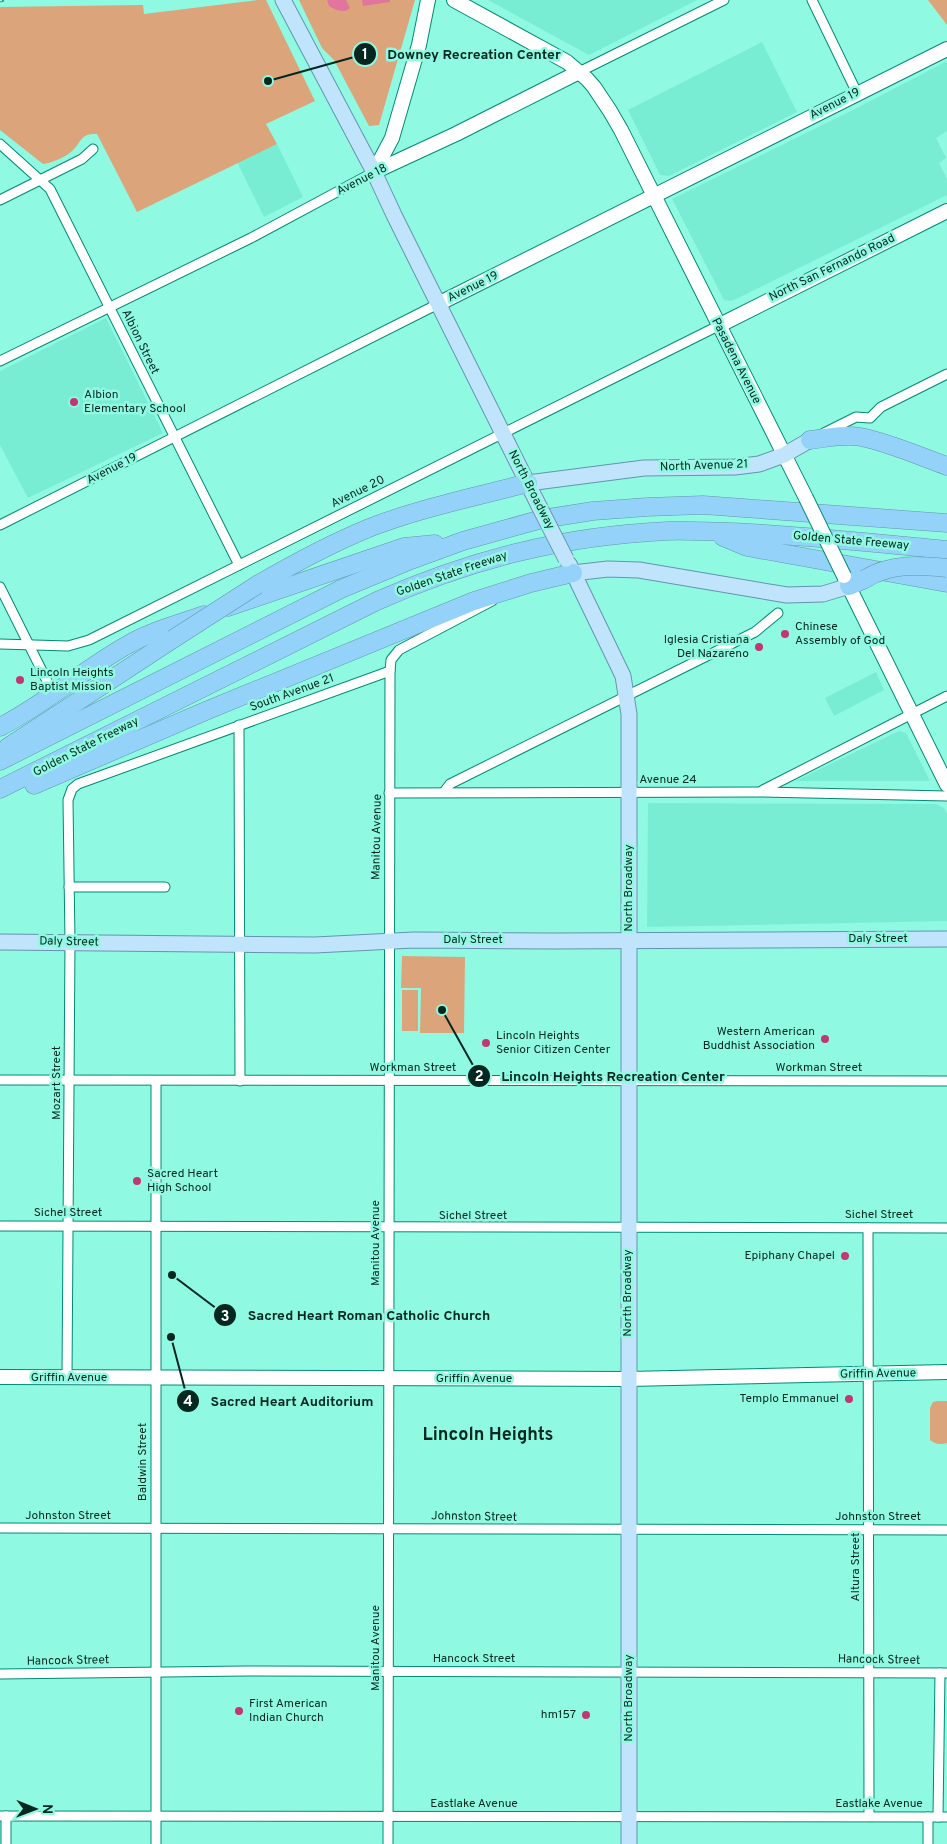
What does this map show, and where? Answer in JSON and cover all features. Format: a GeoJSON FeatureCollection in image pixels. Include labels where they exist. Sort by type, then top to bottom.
{"type":"FeatureCollection","features":[{"type":"Feature","properties":{"kind":"highway"},"geometry":{"type":"LineString","coordinates":[[810,440],[836,436],[860,437],[947,466]]}},
{"type":"Feature","properties":{"kind":"highway"},"geometry":{"type":"LineString","coordinates":[[0,752],[257,585],[297,562],[370,528],[405,516],[528,483]]}},
{"type":"Feature","properties":{"kind":"highway","name":"Golden State Freeway"},"geometry":{"type":"LineString","coordinates":[[0,761],[341,589],[463,541],[542,519],[593,511],[703,505],[947,523]]}},
{"type":"Feature","properties":{"kind":"highway","name":"Golden State Freeway"},"geometry":{"type":"LineString","coordinates":[[0,789],[377,601],[417,584],[522,550],[583,539],[669,531],[770,534],[947,550]]}},
{"type":"Feature","properties":{"kind":"highway"},"geometry":{"type":"LineString","coordinates":[[711,532],[747,547],[947,583]]}},
{"type":"Feature","properties":{"kind":"highway"},"geometry":{"type":"LineString","coordinates":[[0,727],[21,716],[98,662],[131,642],[404,547],[463,541]]}},
{"type":"Feature","properties":{"kind":"highway"},"geometry":{"type":"LineString","coordinates":[[852,580],[897,567],[915,565],[947,568]]}},
{"type":"Feature","properties":{"kind":"highway"},"geometry":{"type":"LineString","coordinates":[[0,795],[30,787],[208,710],[474,601],[532,583],[570,566]]}},
{"type":"Feature","properties":{"kind":"main road","name":"North Broadway"},"geometry":{"type":"LineString","coordinates":[[283,0],[374,172],[570,566],[623,676],[627,694],[629,714],[629,1844]]}},
{"type":"Feature","properties":{"kind":"main road"},"geometry":{"type":"LineString","coordinates":[[374,172],[392,138],[419,45],[428,0]]}},
{"type":"Feature","properties":{"kind":"main road","name":"Pasadena Avenue"},"geometry":{"type":"LineString","coordinates":[[454,0],[567,62],[594,87],[610,111],[806,498],[852,580],[911,715],[947,785]]}},
{"type":"Feature","properties":{"kind":"main road","name":"Avenue 19"},"geometry":{"type":"LineString","coordinates":[[438,304],[947,49]]}},
{"type":"Feature","properties":{"kind":"main road","name":"Avenue 18"},"geometry":{"type":"LineString","coordinates":[[374,172],[456,134],[579,72]]}},
{"type":"Feature","properties":{"kind":"main road","name":"North San Fernando Road"},"geometry":{"type":"LineString","coordinates":[[718,326],[947,211]]}},
{"type":"Feature","properties":{"kind":"main road","name":"North Avenue 21"},"geometry":{"type":"LineString","coordinates":[[528,483],[644,468],[759,464],[784,455],[810,440]]}},
{"type":"Feature","properties":{"kind":"main road"},"geometry":{"type":"LineString","coordinates":[[570,566],[639,570],[787,595],[823,594],[852,580]]}},
{"type":"Feature","properties":{"kind":"main road","name":"Daly Street"},"geometry":{"type":"LineString","coordinates":[[0,942],[315,945],[388,940],[947,939]]}},
{"type":"Feature","properties":{"kind":"main road","name":"Griffin Avenue"},"geometry":{"type":"LineString","coordinates":[[0,1377],[155,1379],[628,1379],[947,1372]]}},
{"type":"Feature","properties":{"kind":"street","name":"Avenue 18"},"geometry":{"type":"LineString","coordinates":[[579,72],[724,0]]}},
{"type":"Feature","properties":{"kind":"street"},"geometry":{"type":"LineString","coordinates":[[812,0],[857,93]]}},
{"type":"Feature","properties":{"kind":"street","name":"Albion Street"},"geometry":{"type":"LineString","coordinates":[[0,144],[50,190],[239,565]]}},
{"type":"Feature","properties":{"kind":"street"},"geometry":{"type":"LineString","coordinates":[[0,200],[82,159],[93,149]]}},
{"type":"Feature","properties":{"kind":"street","name":"Avenue 18"},"geometry":{"type":"LineString","coordinates":[[0,361],[251,238],[374,172]]}},
{"type":"Feature","properties":{"kind":"street","name":"Avenue 19"},"geometry":{"type":"LineString","coordinates":[[0,526],[438,304]]}},
{"type":"Feature","properties":{"kind":"street","name":"Avenue 20"},"geometry":{"type":"LineString","coordinates":[[0,644],[78,645],[718,326]]}},
{"type":"Feature","properties":{"kind":"street","name":"North Avenue 21"},"geometry":{"type":"LineString","coordinates":[[810,440],[856,417],[870,418],[881,407],[947,374]]}},
{"type":"Feature","properties":{"kind":"street"},"geometry":{"type":"LineString","coordinates":[[0,587],[47,681]]}},
{"type":"Feature","properties":{"kind":"street"},"geometry":{"type":"LineString","coordinates":[[390,671],[391,660],[399,650],[490,604],[499,594]]}},
{"type":"Feature","properties":{"kind":"street"},"geometry":{"type":"LineString","coordinates":[[444,792],[450,784],[627,694],[755,632],[778,613]]}},
{"type":"Feature","properties":{"kind":"street","name":"South Avenue 21"},"geometry":{"type":"LineString","coordinates":[[72,789],[78,784],[390,671]]}},
{"type":"Feature","properties":{"kind":"street","name":"Manitou Avenue"},"geometry":{"type":"LineString","coordinates":[[388,1844],[388,940],[390,671]]}},
{"type":"Feature","properties":{"kind":"street"},"geometry":{"type":"LineString","coordinates":[[761,792],[947,696]]}},
{"type":"Feature","properties":{"kind":"street"},"geometry":{"type":"LineString","coordinates":[[239,725],[240,1081]]}},
{"type":"Feature","properties":{"kind":"street","name":"Mozart Street"},"geometry":{"type":"LineString","coordinates":[[68,1378],[70,942],[68,798],[72,789]]}},
{"type":"Feature","properties":{"kind":"street","name":"Avenue 24"},"geometry":{"type":"LineString","coordinates":[[390,793],[761,792],[947,796]]}},
{"type":"Feature","properties":{"kind":"street"},"geometry":{"type":"LineString","coordinates":[[69,887],[165,887]]}},
{"type":"Feature","properties":{"kind":"street","name":"Workman Street"},"geometry":{"type":"LineString","coordinates":[[0,1080],[947,1081]]}},
{"type":"Feature","properties":{"kind":"street","name":"Baldwin Street"},"geometry":{"type":"LineString","coordinates":[[156,1081],[156,1844]]}},
{"type":"Feature","properties":{"kind":"street","name":"Sichel Street"},"geometry":{"type":"LineString","coordinates":[[0,1226],[947,1228]]}},
{"type":"Feature","properties":{"kind":"street","name":"Altura Street"},"geometry":{"type":"LineString","coordinates":[[868,1228],[869,1816]]}},
{"type":"Feature","properties":{"kind":"street","name":"Johnston Street"},"geometry":{"type":"LineString","coordinates":[[0,1528],[947,1530]]}},
{"type":"Feature","properties":{"kind":"street","name":"Hancock Street"},"geometry":{"type":"LineString","coordinates":[[0,1674],[157,1672],[943,1673]]}},
{"type":"Feature","properties":{"kind":"street"},"geometry":{"type":"LineString","coordinates":[[943,1673],[943,1817]]}},
{"type":"Feature","properties":{"kind":"street"},"geometry":{"type":"LineString","coordinates":[[3,1816],[6,1844]]}},
{"type":"Feature","properties":{"kind":"street","name":"Eastlake Avenue"},"geometry":{"type":"LineString","coordinates":[[3,1816],[943,1817]]}},
{"type":"Feature","properties":{"kind":"street"},"geometry":{"type":"LineString","coordinates":[[928,1817],[928,1844]]}},
{"type":"Feature","properties":{"kind":"shaded area"},"geometry":{"type":"Polygon","coordinates":[[[266,0],[315,101],[266,124],[277,144],[137,212],[97,134],[87,135],[69,153],[43,164],[0,130],[0,7],[143,5],[144,14],[266,0]]]}},
{"type":"Feature","properties":{"kind":"shaded area"},"geometry":{"type":"Polygon","coordinates":[[[299,0],[415,0],[379,125],[369,126],[334,60],[322,48],[299,0]]]}},
{"type":"Feature","properties":{"kind":"shaded area"},"geometry":{"type":"Polygon","coordinates":[[[327,0],[346,0],[350,8],[345,11],[337,10],[329,6],[327,0]]]}},
{"type":"Feature","properties":{"kind":"shaded area"},"geometry":{"type":"Polygon","coordinates":[[[362,0],[390,0],[390,2],[363,6],[362,0]]]}},
{"type":"Feature","properties":{"kind":"shaded area"},"geometry":{"type":"Polygon","coordinates":[[[488,0],[697,0],[589,55],[488,0]]]}},
{"type":"Feature","properties":{"kind":"shaded area"},"geometry":{"type":"Polygon","coordinates":[[[928,0],[947,0],[947,25],[928,0]]]}},
{"type":"Feature","properties":{"kind":"shaded area"},"geometry":{"type":"Polygon","coordinates":[[[762,42],[797,112],[669,176],[660,175],[628,110],[762,42]]]}},
{"type":"Feature","properties":{"kind":"shaded area"},"geometry":{"type":"Polygon","coordinates":[[[947,61],[947,131],[936,138],[946,158],[939,163],[947,179],[947,195],[734,300],[724,300],[672,199],[857,108],[947,61]]]}},
{"type":"Feature","properties":{"kind":"shaded area"},"geometry":{"type":"Polygon","coordinates":[[[277,144],[303,197],[264,217],[237,162],[277,144]]]}},
{"type":"Feature","properties":{"kind":"shaded area","name":"Albion Elementary School"},"geometry":{"type":"Polygon","coordinates":[[[106,318],[163,433],[28,498],[0,445],[0,371],[106,318]]]}},
{"type":"Feature","properties":{"kind":"shaded area"},"geometry":{"type":"Polygon","coordinates":[[[876,672],[884,690],[834,716],[825,698],[876,672]]]}},
{"type":"Feature","properties":{"kind":"shaded area"},"geometry":{"type":"Polygon","coordinates":[[[899,731],[906,733],[930,781],[795,781],[899,731]]]}},
{"type":"Feature","properties":{"kind":"shaded area"},"geometry":{"type":"Polygon","coordinates":[[[648,803],[936,804],[944,808],[947,814],[947,921],[647,927],[648,803]]]}},
{"type":"Feature","properties":{"kind":"shaded area"},"geometry":{"type":"Polygon","coordinates":[[[402,956],[465,957],[464,1033],[420,1033],[421,988],[401,988],[402,956]]]}},
{"type":"Feature","properties":{"kind":"shaded area"},"geometry":{"type":"Polygon","coordinates":[[[402,990],[418,990],[418,1031],[402,1031],[402,990]]]}},
{"type":"Feature","properties":{"kind":"shaded area"},"geometry":{"type":"Polygon","coordinates":[[[947,1401],[947,1443],[944,1444],[938,1444],[930,1440],[930,1408],[933,1402],[947,1401]]]}},
{"type":"Feature","properties":{"kind":"place","name":"Downey Recreation Center"},"geometry":{"type":"Point","coordinates":[268,81]}},
{"type":"Feature","properties":{"kind":"place","name":"Albion Elementary School"},"geometry":{"type":"Point","coordinates":[74,402]}},
{"type":"Feature","properties":{"kind":"place","name":"Chinese Assembly of God"},"geometry":{"type":"Point","coordinates":[785,634]}},
{"type":"Feature","properties":{"kind":"place","name":"Iglesia Cristiana Del Nazareno"},"geometry":{"type":"Point","coordinates":[759,647]}},
{"type":"Feature","properties":{"kind":"place","name":"Lincoln Heights Baptist Mission"},"geometry":{"type":"Point","coordinates":[20,680]}},
{"type":"Feature","properties":{"kind":"place","name":"Lincoln Heights Recreation Center"},"geometry":{"type":"Point","coordinates":[442,1010]}},
{"type":"Feature","properties":{"kind":"place","name":"Western American Buddhist Association"},"geometry":{"type":"Point","coordinates":[825,1039]}},
{"type":"Feature","properties":{"kind":"place","name":"Lincoln Heights Senior Citizen Center"},"geometry":{"type":"Point","coordinates":[486,1043]}},
{"type":"Feature","properties":{"kind":"place","name":"Sacred Heart High School"},"geometry":{"type":"Point","coordinates":[137,1181]}},
{"type":"Feature","properties":{"kind":"place","name":"Epiphany Chapel"},"geometry":{"type":"Point","coordinates":[845,1256]}},
{"type":"Feature","properties":{"kind":"place","name":"Sacred Heart Roman Catholic Church"},"geometry":{"type":"Point","coordinates":[172,1275]}},
{"type":"Feature","properties":{"kind":"place","name":"Sacred Heart Auditorium"},"geometry":{"type":"Point","coordinates":[171,1337]}},
{"type":"Feature","properties":{"kind":"place","name":"Templo Emmanuel"},"geometry":{"type":"Point","coordinates":[849,1399]}},
{"type":"Feature","properties":{"kind":"place","name":"First American Indian Church"},"geometry":{"type":"Point","coordinates":[239,1711]}},
{"type":"Feature","properties":{"kind":"place","name":"hm157"},"geometry":{"type":"Point","coordinates":[586,1715]}},
{"type":"Feature","properties":{"kind":"district","name":"Lincoln Heights"},"geometry":{"type":"Point","coordinates":[488,1435]}}]}
